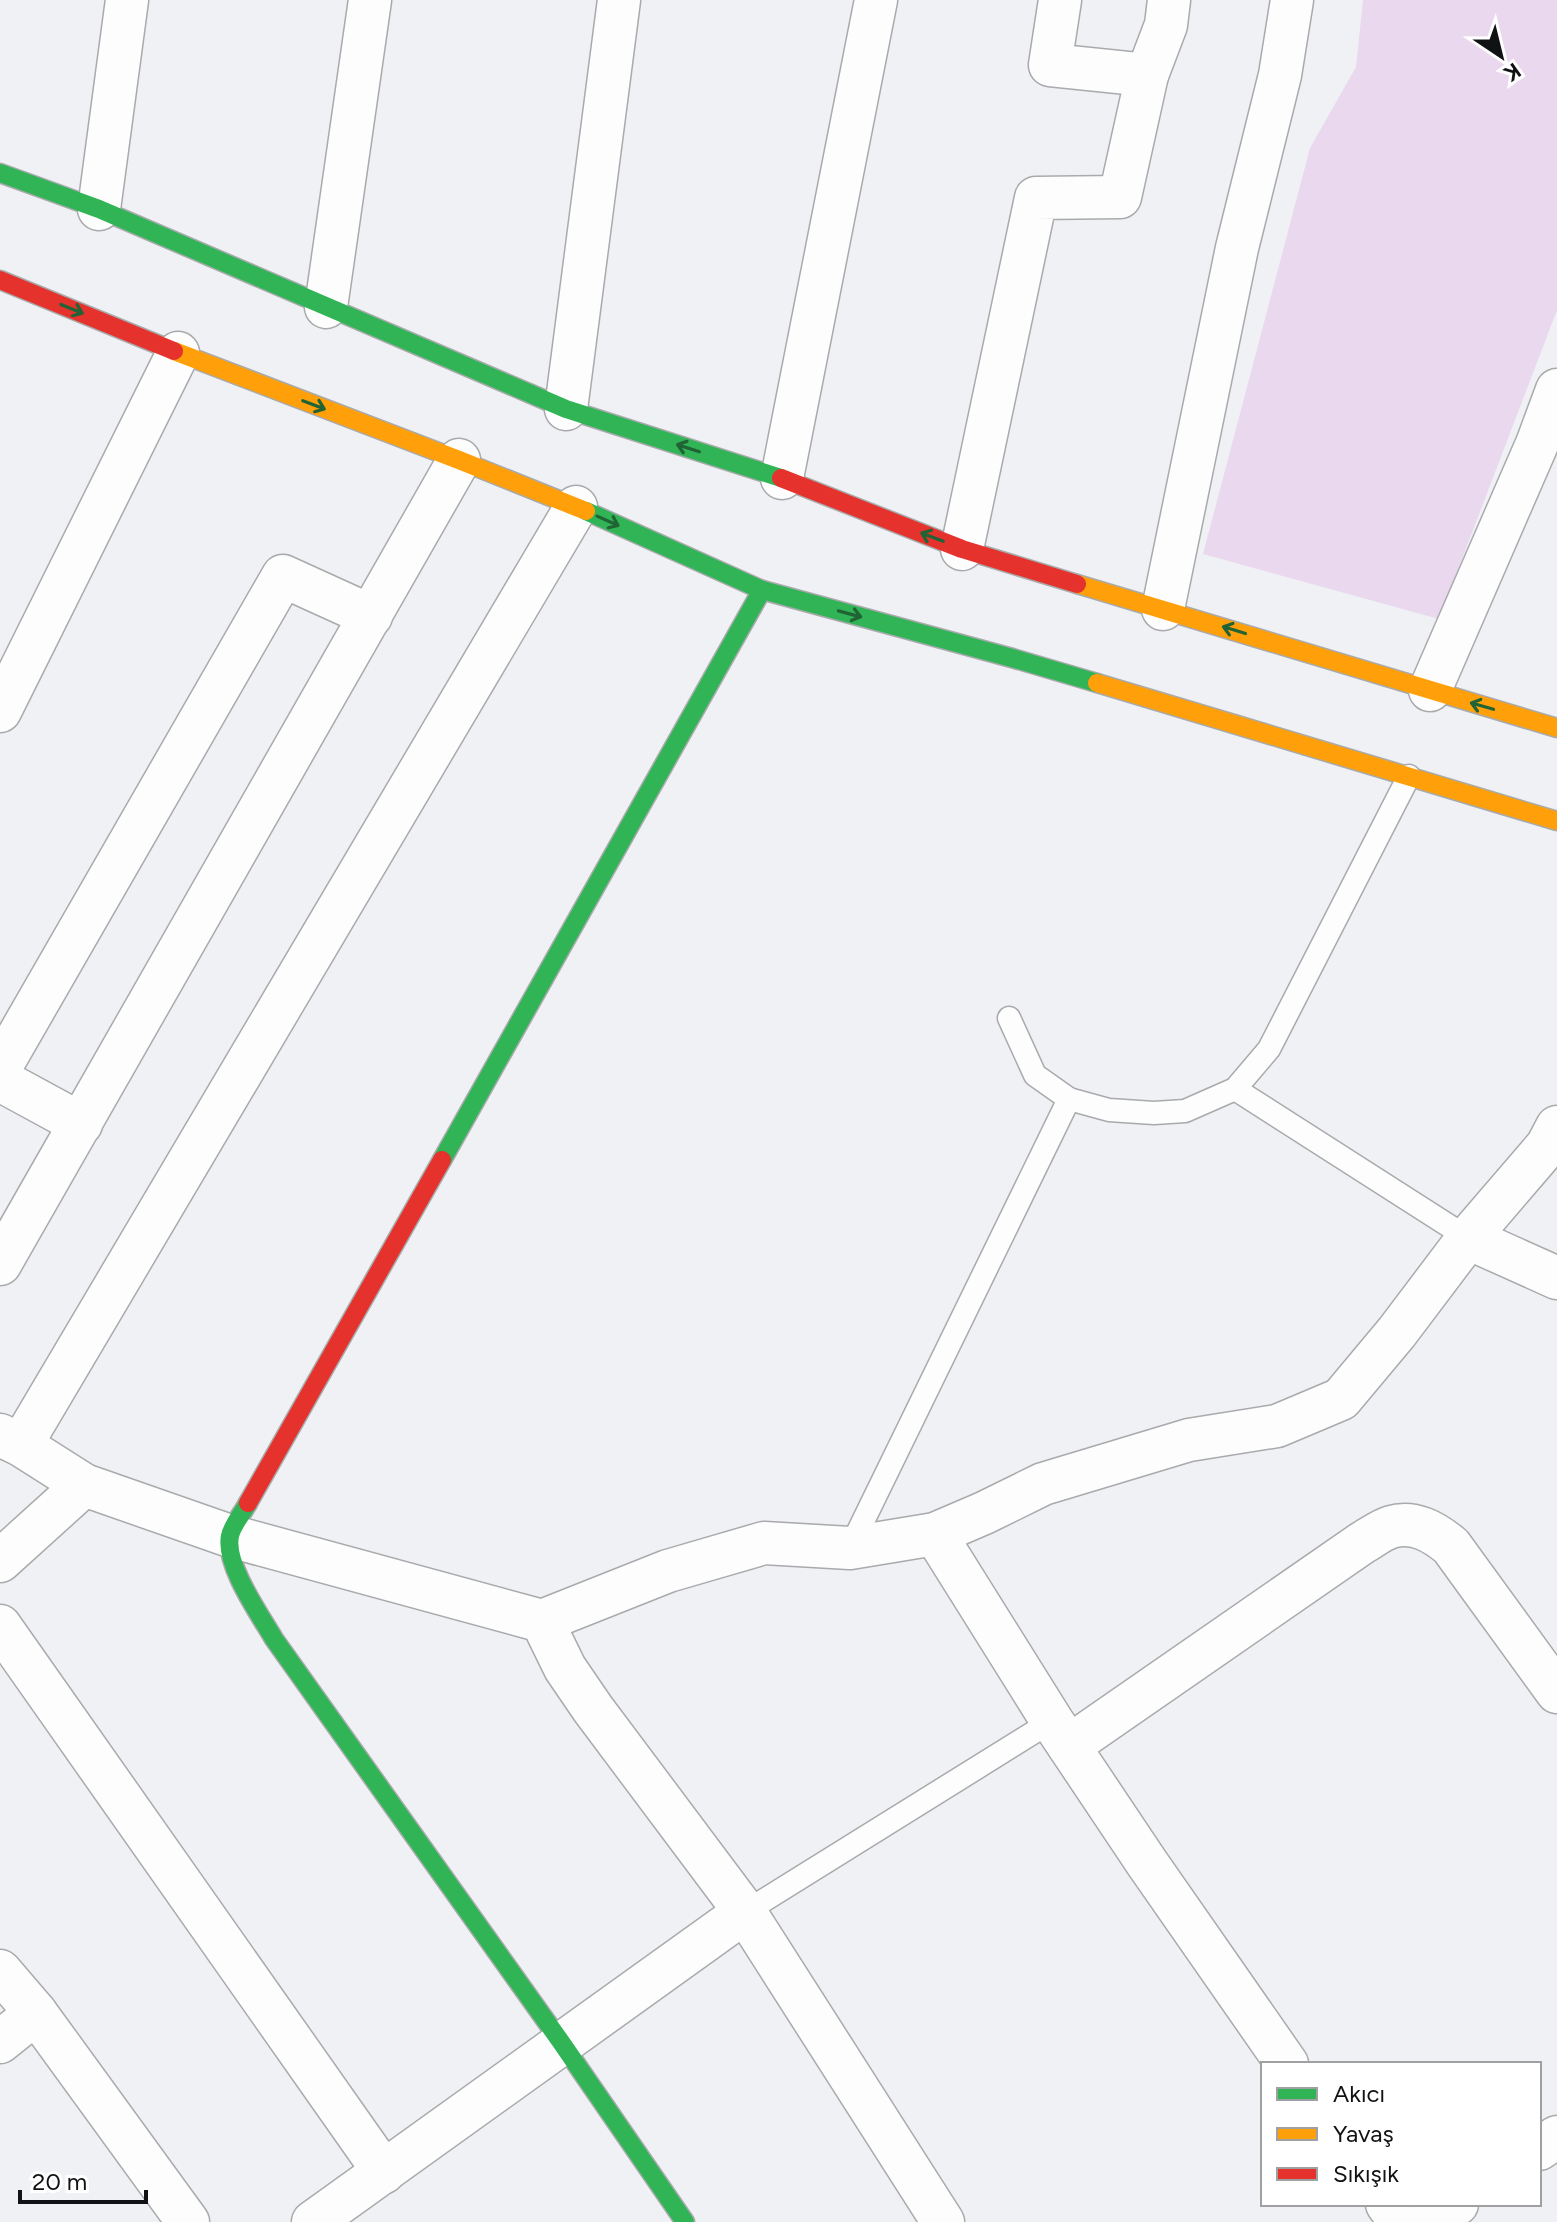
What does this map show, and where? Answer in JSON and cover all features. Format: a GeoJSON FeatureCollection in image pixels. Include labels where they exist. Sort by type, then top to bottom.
{"type":"FeatureCollection","features":[{"type":"Feature","properties":{"kind":"main road"},"geometry":{"type":"LineString","coordinates":[[0,173],[99,209],[566,409],[782,478],[962,549],[1557,728]]}},
{"type":"Feature","properties":{"kind":"main road"},"geometry":{"type":"LineString","coordinates":[[0,280],[178,353],[576,507],[762,590],[1012,658],[1557,821]]}},
{"type":"Feature","properties":{"kind":"main road"},"geometry":{"type":"LineString","coordinates":[[685,2222],[274,1639],[236,1575],[230,1554],[230,1536],[762,590]]}},
{"type":"Feature","properties":{"kind":"street"},"geometry":{"type":"LineString","coordinates":[[99,209],[127,0]]}},
{"type":"Feature","properties":{"kind":"street"},"geometry":{"type":"LineString","coordinates":[[326,307],[370,0]]}},
{"type":"Feature","properties":{"kind":"street"},"geometry":{"type":"LineString","coordinates":[[566,409],[619,0]]}},
{"type":"Feature","properties":{"kind":"street"},"geometry":{"type":"LineString","coordinates":[[782,478],[876,0]]}},
{"type":"Feature","properties":{"kind":"street"},"geometry":{"type":"LineString","coordinates":[[1060,0],[1050,65],[1147,75]]}},
{"type":"Feature","properties":{"kind":"street"},"geometry":{"type":"LineString","coordinates":[[962,549],[1036,198],[1120,197],[1147,75],[1166,25],[1169,0]]}},
{"type":"Feature","properties":{"kind":"street"},"geometry":{"type":"LineString","coordinates":[[1163,609],[1237,248],[1280,75],[1292,0]]}},
{"type":"Feature","properties":{"kind":"street"},"geometry":{"type":"LineString","coordinates":[[0,711],[178,353]]}},
{"type":"Feature","properties":{"kind":"street"},"geometry":{"type":"LineString","coordinates":[[1430,690],[1547,449],[1557,390]]}},
{"type":"Feature","properties":{"kind":"street"},"geometry":{"type":"LineString","coordinates":[[0,1264],[11,1221],[81,1124],[459,460]]}},
{"type":"Feature","properties":{"kind":"street"},"geometry":{"type":"LineString","coordinates":[[576,507],[10,1440],[84,1485],[230,1536],[542,1621],[668,1571],[764,1543],[850,1548],[935,1534],[1043,1484],[1189,1440],[1277,1426],[1341,1399],[1397,1332],[1468,1238],[1547,1146],[1557,1127]]}},
{"type":"Feature","properties":{"kind":"street"},"geometry":{"type":"LineString","coordinates":[[0,1068],[283,576],[371,616]]}},
{"type":"Feature","properties":{"kind":"street"},"geometry":{"type":"LineString","coordinates":[[0,1080],[81,1124]]}},
{"type":"Feature","properties":{"kind":"street"},"geometry":{"type":"LineString","coordinates":[[1468,1238],[1557,1278]]}},
{"type":"Feature","properties":{"kind":"street"},"geometry":{"type":"LineString","coordinates":[[0,1561],[84,1485]]}},
{"type":"Feature","properties":{"kind":"street"},"geometry":{"type":"LineString","coordinates":[[1061,1733],[1362,1543],[1390,1527],[1412,1525],[1434,1532],[1451,1546],[1557,1692]]}},
{"type":"Feature","properties":{"kind":"street"},"geometry":{"type":"LineString","coordinates":[[935,1534],[1061,1733],[1286,2062]]}},
{"type":"Feature","properties":{"kind":"street"},"geometry":{"type":"LineString","coordinates":[[542,1621],[565,1668],[593,1709],[745,1912],[943,2222]]}},
{"type":"Feature","properties":{"kind":"street"},"geometry":{"type":"LineString","coordinates":[[0,1626],[384,2172]]}},
{"type":"Feature","properties":{"kind":"street"},"geometry":{"type":"LineString","coordinates":[[313,2222],[745,1912]]}},
{"type":"Feature","properties":{"kind":"street"},"geometry":{"type":"LineString","coordinates":[[0,1971],[36,2013],[188,2222]]}},
{"type":"Feature","properties":{"kind":"street"},"geometry":{"type":"LineString","coordinates":[[0,2042],[36,2013]]}},
{"type":"Feature","properties":{"kind":"street"},"geometry":{"type":"LineString","coordinates":[[1430,2222],[1454,2206]]}},
{"type":"Feature","properties":{"kind":"lane"},"geometry":{"type":"LineString","coordinates":[[1009,1018],[1035,1075],[1069,1099],[1109,1110],[1154,1113],[1185,1111],[1235,1089],[1269,1049],[1409,776]]}},
{"type":"Feature","properties":{"kind":"lane"},"geometry":{"type":"LineString","coordinates":[[1235,1089],[1468,1238]]}},
{"type":"Feature","properties":{"kind":"lane"},"geometry":{"type":"LineString","coordinates":[[850,1548],[1069,1099]]}},
{"type":"Feature","properties":{"kind":"lane"},"geometry":{"type":"LineString","coordinates":[[745,1912],[1061,1733]]}},
{"type":"Feature","properties":{"kind":"shaded area"},"geometry":{"type":"Polygon","coordinates":[[[1363,0],[1557,0],[1557,310],[1439,619],[1203,554],[1310,148],[1356,67],[1363,0]]]}},
{"type":"Feature","properties":{"kind":"traffic: fast"},"geometry":{"type":"LineString","coordinates":[[0,173],[99,209],[566,409],[781,478]]}},
{"type":"Feature","properties":{"kind":"traffic: fast"},"geometry":{"type":"LineString","coordinates":[[586,511],[762,590],[1097,683]]}},
{"type":"Feature","properties":{"kind":"traffic: fast"},"geometry":{"type":"LineString","coordinates":[[442,1160],[762,590]]}},
{"type":"Feature","properties":{"kind":"traffic: fast"},"geometry":{"type":"LineString","coordinates":[[248,1503],[231,1532],[230,1547],[232,1561],[260,1617],[685,2222]]}},
{"type":"Feature","properties":{"kind":"traffic: slow"},"geometry":{"type":"LineString","coordinates":[[174,351],[586,511]]}},
{"type":"Feature","properties":{"kind":"traffic: slow"},"geometry":{"type":"LineString","coordinates":[[1077,584],[1557,728]]}},
{"type":"Feature","properties":{"kind":"traffic: slow"},"geometry":{"type":"LineString","coordinates":[[1097,683],[1557,821]]}},
{"type":"Feature","properties":{"kind":"traffic: jam"},"geometry":{"type":"LineString","coordinates":[[0,280],[174,351]]}},
{"type":"Feature","properties":{"kind":"traffic: jam"},"geometry":{"type":"LineString","coordinates":[[781,478],[962,549],[1077,584]]}},
{"type":"Feature","properties":{"kind":"traffic: jam"},"geometry":{"type":"LineString","coordinates":[[248,1503],[442,1160]]}}]}
